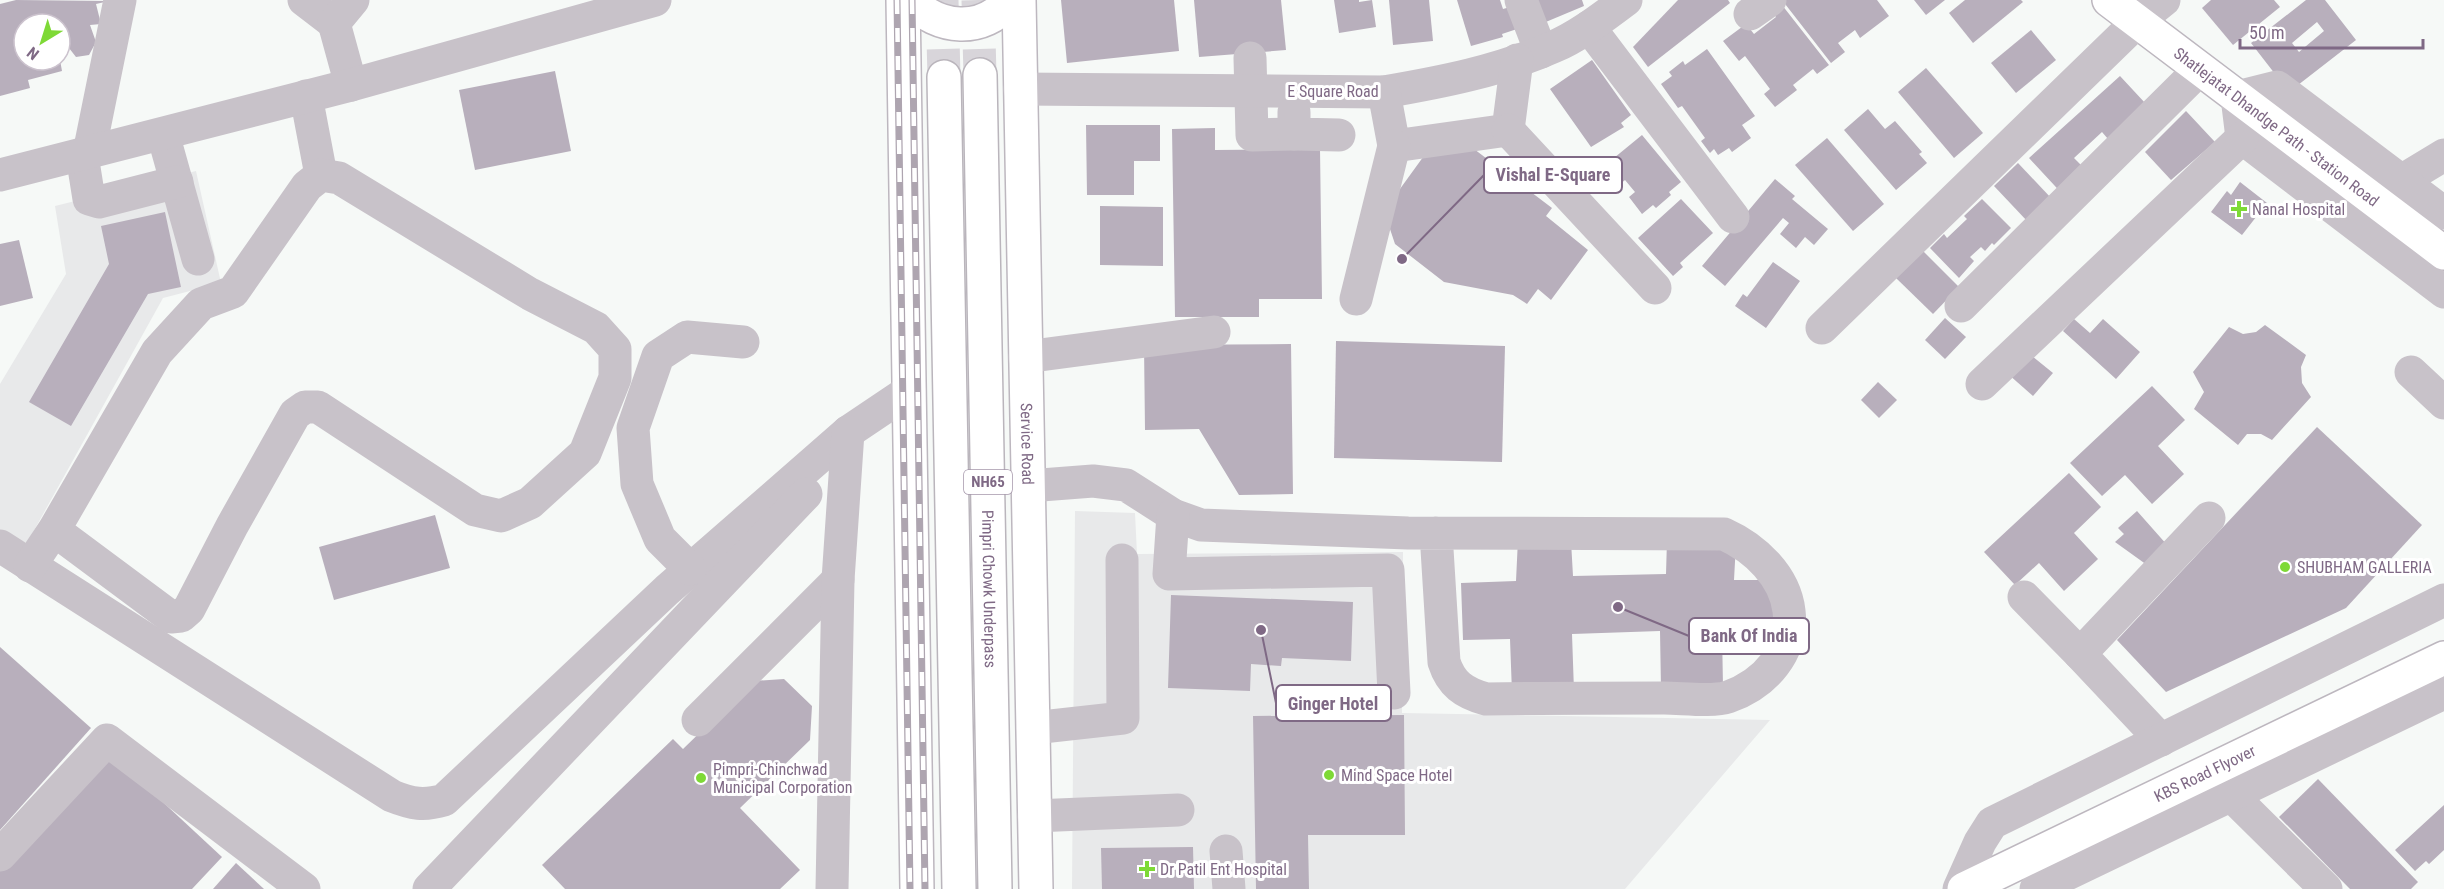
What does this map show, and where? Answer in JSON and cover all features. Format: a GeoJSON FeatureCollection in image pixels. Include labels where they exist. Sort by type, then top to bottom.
{"type":"FeatureCollection","features":[{"type":"Feature","properties":{"kind":"main road"},"geometry":{"type":"LineString","coordinates":[[903,0],[917,889]]}},
{"type":"Feature","properties":{"kind":"main road"},"geometry":{"type":"LineString","coordinates":[[910,0],[927,15],[938,21],[962,25],[986,19],[1010,0]]}},
{"type":"Feature","properties":{"kind":"main road","name":"Service Road"},"geometry":{"type":"LineString","coordinates":[[1019,0],[1036,889]]}},
{"type":"Feature","properties":{"kind":"main road","name":"Shatlejatat Dhandge Path - Station Road"},"geometry":{"type":"LineString","coordinates":[[2109,0],[2444,253]]}},
{"type":"Feature","properties":{"kind":"main road","name":"Pimpri Chowk Underpass"},"geometry":{"type":"LineString","coordinates":[[980,75],[995,889]]}},
{"type":"Feature","properties":{"kind":"main road","name":"NH65"},"geometry":{"type":"LineString","coordinates":[[944,77],[959,889]]}},
{"type":"Feature","properties":{"kind":"main road","name":"KBS Road Flyover"},"geometry":{"type":"LineString","coordinates":[[1964,889],[2029,875],[2444,658]]}},
{"type":"Feature","properties":{"kind":"street"},"geometry":{"type":"LineString","coordinates":[[120,0],[85,154],[88,199],[99,202],[177,182]]}},
{"type":"Feature","properties":{"kind":"street"},"geometry":{"type":"LineString","coordinates":[[304,0],[343,11],[351,84]]}},
{"type":"Feature","properties":{"kind":"street"},"geometry":{"type":"LineString","coordinates":[[0,175],[351,84],[655,0]]}},
{"type":"Feature","properties":{"kind":"street"},"geometry":{"type":"LineString","coordinates":[[1508,130],[1529,56],[1521,0]]}},
{"type":"Feature","properties":{"kind":"street"},"geometry":{"type":"LineString","coordinates":[[1822,328],[2138,21],[2164,0]]}},
{"type":"Feature","properties":{"kind":"street"},"geometry":{"type":"LineString","coordinates":[[1602,12],[1733,217]]}},
{"type":"Feature","properties":{"kind":"street","name":"E Square Road"},"geometry":{"type":"LineString","coordinates":[[1020,89],[1384,92],[1434,84],[1490,70],[1529,56],[1602,12]]}},
{"type":"Feature","properties":{"kind":"street"},"geometry":{"type":"LineString","coordinates":[[1250,58],[1252,135],[1339,135]]}},
{"type":"Feature","properties":{"kind":"street"},"geometry":{"type":"LineString","coordinates":[[1961,306],[2200,69]]}},
{"type":"Feature","properties":{"kind":"street"},"geometry":{"type":"LineString","coordinates":[[2444,213],[2277,87],[2237,97],[2242,138],[2444,292]]}},
{"type":"Feature","properties":{"kind":"street"},"geometry":{"type":"LineString","coordinates":[[1293,91],[1294,134]]}},
{"type":"Feature","properties":{"kind":"street"},"geometry":{"type":"LineString","coordinates":[[1356,299],[1394,146],[1384,92]]}},
{"type":"Feature","properties":{"kind":"street"},"geometry":{"type":"LineString","coordinates":[[306,96],[321,175]]}},
{"type":"Feature","properties":{"kind":"street"},"geometry":{"type":"LineString","coordinates":[[1394,146],[1508,130]]}},
{"type":"Feature","properties":{"kind":"street"},"geometry":{"type":"LineString","coordinates":[[1508,130],[1655,288]]}},
{"type":"Feature","properties":{"kind":"street"},"geometry":{"type":"LineString","coordinates":[[163,134],[198,259]]}},
{"type":"Feature","properties":{"kind":"street"},"geometry":{"type":"LineString","coordinates":[[1982,384],[2242,138]]}},
{"type":"Feature","properties":{"kind":"street"},"geometry":{"type":"LineString","coordinates":[[2401,181],[2444,155]]}},
{"type":"Feature","properties":{"kind":"street"},"geometry":{"type":"LineString","coordinates":[[30,566],[54,530],[157,352],[201,304],[233,291],[307,186],[321,175],[339,178],[530,294],[596,328],[615,349],[615,378],[585,453],[530,502],[501,516],[475,510],[318,407],[304,407],[295,414],[232,525],[189,609],[181,616],[171,617],[54,530]]}},
{"type":"Feature","properties":{"kind":"street"},"geometry":{"type":"LineString","coordinates":[[1025,357],[1215,332]]}},
{"type":"Feature","properties":{"kind":"street"},"geometry":{"type":"LineString","coordinates":[[690,569],[660,539],[637,484],[633,428],[658,356],[687,337],[744,342]]}},
{"type":"Feature","properties":{"kind":"street"},"geometry":{"type":"LineString","coordinates":[[2411,372],[2444,403]]}},
{"type":"Feature","properties":{"kind":"street"},"geometry":{"type":"LineString","coordinates":[[0,546],[392,796],[411,804],[429,805],[444,800],[690,569],[909,391]]}},
{"type":"Feature","properties":{"kind":"street"},"geometry":{"type":"LineString","coordinates":[[832,889],[838,580],[848,441]]}},
{"type":"Feature","properties":{"kind":"street"},"geometry":{"type":"LineString","coordinates":[[429,889],[848,441]]}},
{"type":"Feature","properties":{"kind":"street"},"geometry":{"type":"LineString","coordinates":[[1028,486],[1111,482],[1126,485],[1173,515],[1201,525],[1436,533],[1724,534],[1746,546],[1776,577],[1787,595],[1788,639],[1776,663],[1762,680],[1746,690],[1725,698],[1486,699],[1471,695],[1457,687],[1448,674],[1444,662],[1436,533]]}},
{"type":"Feature","properties":{"kind":"street"},"geometry":{"type":"LineString","coordinates":[[1173,515],[1169,574],[1388,570],[1394,693]]}},
{"type":"Feature","properties":{"kind":"street"},"geometry":{"type":"LineString","coordinates":[[2080,654],[2209,518]]}},
{"type":"Feature","properties":{"kind":"street"},"geometry":{"type":"LineString","coordinates":[[1032,728],[1122,725],[1122,560]]}},
{"type":"Feature","properties":{"kind":"street"},"geometry":{"type":"LineString","coordinates":[[698,720],[838,580]]}},
{"type":"Feature","properties":{"kind":"street"},"geometry":{"type":"LineString","coordinates":[[2024,597],[2161,740]]}},
{"type":"Feature","properties":{"kind":"street"},"geometry":{"type":"LineString","coordinates":[[1959,889],[1980,842],[1992,823],[2444,600]]}},
{"type":"Feature","properties":{"kind":"street"},"geometry":{"type":"LineString","coordinates":[[2029,875],[2231,795],[2444,693]]}},
{"type":"Feature","properties":{"kind":"street"},"geometry":{"type":"LineString","coordinates":[[0,855],[107,740],[304,889]]}},
{"type":"Feature","properties":{"kind":"street"},"geometry":{"type":"LineString","coordinates":[[2231,795],[2326,889]]}},
{"type":"Feature","properties":{"kind":"street"},"geometry":{"type":"LineString","coordinates":[[1034,816],[1178,810]]}},
{"type":"Feature","properties":{"kind":"street"},"geometry":{"type":"LineString","coordinates":[[1226,850],[1229,889]]}},
{"type":"Feature","properties":{"kind":"shaded area"},"geometry":{"type":"Polygon","coordinates":[[[196,171],[221,283],[163,298],[27,543],[0,533],[0,384],[66,274],[55,206],[196,171]]]}},
{"type":"Feature","properties":{"kind":"shaded area"},"geometry":{"type":"Polygon","coordinates":[[[1075,511],[1135,513],[1137,554],[1403,552],[1402,713],[1770,720],[1625,889],[1072,889],[1075,511]]]}},
{"type":"Feature","properties":{"kind":"building"},"geometry":{"type":"Polygon","coordinates":[[[16,0],[109,1],[96,4],[101,24],[90,25],[96,42],[89,55],[76,57],[72,52],[72,12],[12,12],[12,72],[58,72],[28,80],[30,88],[0,96],[0,4],[16,0]]]}},
{"type":"Feature","properties":{"kind":"building"},"geometry":{"type":"Polygon","coordinates":[[[1061,0],[1174,0],[1179,51],[1067,63],[1061,0]]]}},
{"type":"Feature","properties":{"kind":"building"},"geometry":{"type":"Polygon","coordinates":[[[1194,0],[1281,0],[1286,50],[1199,57],[1194,0]]]}},
{"type":"Feature","properties":{"kind":"building"},"geometry":{"type":"Polygon","coordinates":[[[1334,0],[1359,0],[1359,2],[1372,0],[1376,27],[1339,33],[1334,0]]]}},
{"type":"Feature","properties":{"kind":"building"},"geometry":{"type":"Polygon","coordinates":[[[1389,0],[1429,0],[1433,41],[1393,45],[1389,0]]]}},
{"type":"Feature","properties":{"kind":"building"},"geometry":{"type":"Polygon","coordinates":[[[1457,0],[1500,0],[1503,9],[1510,7],[1517,29],[1502,34],[1503,37],[1471,46],[1457,0]]]}},
{"type":"Feature","properties":{"kind":"building"},"geometry":{"type":"Polygon","coordinates":[[[1531,0],[1582,0],[1584,6],[1541,24],[1531,0]]]}},
{"type":"Feature","properties":{"kind":"building"},"geometry":{"type":"Polygon","coordinates":[[[1678,0],[1728,0],[1730,3],[1648,67],[1633,47],[1678,0]]]}},
{"type":"Feature","properties":{"kind":"building"},"geometry":{"type":"Polygon","coordinates":[[[1782,0],[1877,0],[1889,16],[1860,38],[1855,30],[1838,43],[1845,52],[1831,63],[1782,0]]]}},
{"type":"Feature","properties":{"kind":"building"},"geometry":{"type":"Polygon","coordinates":[[[1914,0],[1945,0],[1926,15],[1914,0]]]}},
{"type":"Feature","properties":{"kind":"building"},"geometry":{"type":"Polygon","coordinates":[[[1965,0],[2021,0],[2023,2],[1973,43],[1949,13],[1965,0]]]}},
{"type":"Feature","properties":{"kind":"building"},"geometry":{"type":"Polygon","coordinates":[[[2211,0],[2274,0],[2280,7],[2233,45],[2202,8],[2211,0]]]}},
{"type":"Feature","properties":{"kind":"building"},"geometry":{"type":"Polygon","coordinates":[[[2306,0],[2325,0],[2356,40],[2289,92],[2251,43],[2306,0]],[[2317,22],[2292,43],[2299,52],[2324,31],[2317,22]]]}},
{"type":"Feature","properties":{"kind":"building"},"geometry":{"type":"Polygon","coordinates":[[[1782,5],[1829,65],[1817,74],[1813,69],[1793,85],[1797,90],[1775,107],[1764,94],[1770,89],[1745,56],[1739,61],[1723,41],[1746,24],[1754,34],[1776,17],[1772,12],[1782,5]]]}},
{"type":"Feature","properties":{"kind":"building"},"geometry":{"type":"Polygon","coordinates":[[[2031,30],[2056,60],[2016,93],[1991,63],[2031,30]]]}},
{"type":"Feature","properties":{"kind":"building"},"geometry":{"type":"Polygon","coordinates":[[[1707,49],[1755,116],[1742,125],[1751,138],[1732,152],[1729,148],[1718,155],[1714,149],[1710,153],[1701,141],[1705,138],[1682,106],[1678,108],[1661,84],[1672,76],[1669,72],[1683,61],[1685,65],[1707,49]]]}},
{"type":"Feature","properties":{"kind":"building"},"geometry":{"type":"Polygon","coordinates":[[[1592,60],[1631,115],[1621,123],[1624,127],[1591,147],[1550,89],[1592,60]]]}},
{"type":"Feature","properties":{"kind":"building"},"geometry":{"type":"Polygon","coordinates":[[[1926,68],[1983,133],[1954,158],[1898,92],[1926,68]]]}},
{"type":"Feature","properties":{"kind":"building"},"geometry":{"type":"Polygon","coordinates":[[[555,71],[571,151],[475,170],[459,90],[555,71]]]}},
{"type":"Feature","properties":{"kind":"building"},"geometry":{"type":"Polygon","coordinates":[[[2120,76],[2146,104],[2108,139],[2102,132],[2074,158],[2083,167],[2067,199],[2029,158],[2120,76]]]}},
{"type":"Feature","properties":{"kind":"building"},"geometry":{"type":"Polygon","coordinates":[[[1868,109],[1885,129],[1895,121],[1922,152],[1919,154],[1927,163],[1896,190],[1844,130],[1868,109]]]}},
{"type":"Feature","properties":{"kind":"building"},"geometry":{"type":"Polygon","coordinates":[[[2186,111],[2215,142],[2171,180],[2145,152],[2186,111]]]}},
{"type":"Feature","properties":{"kind":"building"},"geometry":{"type":"Polygon","coordinates":[[[1086,125],[1160,125],[1160,161],[1134,161],[1134,195],[1087,195],[1086,125]]]}},
{"type":"Feature","properties":{"kind":"building"},"geometry":{"type":"Polygon","coordinates":[[[1215,128],[1215,150],[1320,149],[1322,299],[1259,299],[1259,317],[1175,317],[1172,129],[1215,128]]]}},
{"type":"Feature","properties":{"kind":"building"},"geometry":{"type":"Polygon","coordinates":[[[1642,135],[1681,182],[1669,192],[1671,195],[1656,208],[1653,205],[1642,214],[1629,197],[1635,192],[1625,180],[1619,185],[1603,167],[1642,135]]]}},
{"type":"Feature","properties":{"kind":"building"},"geometry":{"type":"Polygon","coordinates":[[[1827,138],[1884,204],[1853,231],[1795,165],[1827,138]]]}},
{"type":"Feature","properties":{"kind":"building"},"geometry":{"type":"Polygon","coordinates":[[[1474,149],[1552,208],[1546,216],[1588,250],[1551,300],[1538,289],[1527,304],[1513,295],[1444,282],[1395,244],[1384,211],[1426,153],[1474,149]]]}},
{"type":"Feature","properties":{"kind":"building"},"geometry":{"type":"Polygon","coordinates":[[[2018,163],[2052,199],[2028,222],[1994,186],[2018,163]]]}},
{"type":"Feature","properties":{"kind":"building"},"geometry":{"type":"Polygon","coordinates":[[[1775,179],[1795,196],[1792,199],[1828,229],[1814,245],[1805,237],[1796,248],[1780,234],[1789,223],[1783,218],[1725,286],[1702,266],[1775,179]]]}},
{"type":"Feature","properties":{"kind":"building"},"geometry":{"type":"Polygon","coordinates":[[[2240,182],[2267,203],[2242,235],[2211,212],[2227,191],[2231,195],[2240,182]]]}},
{"type":"Feature","properties":{"kind":"building"},"geometry":{"type":"Polygon","coordinates":[[[1681,199],[1713,233],[1680,263],[1683,267],[1673,276],[1638,238],[1681,199]]]}},
{"type":"Feature","properties":{"kind":"building"},"geometry":{"type":"Polygon","coordinates":[[[1982,199],[2011,228],[1994,245],[1992,243],[1985,251],[1981,247],[1970,257],[1974,261],[1959,278],[1930,248],[1944,234],[1947,238],[1967,219],[1964,216],[1982,199]]]}},
{"type":"Feature","properties":{"kind":"building"},"geometry":{"type":"Polygon","coordinates":[[[1100,206],[1163,207],[1163,266],[1100,265],[1100,206]]]}},
{"type":"Feature","properties":{"kind":"building"},"geometry":{"type":"Polygon","coordinates":[[[165,212],[181,287],[148,294],[71,426],[29,402],[109,264],[101,226],[165,212]]]}},
{"type":"Feature","properties":{"kind":"building"},"geometry":{"type":"Polygon","coordinates":[[[19,240],[33,298],[0,306],[0,244],[19,240]]]}},
{"type":"Feature","properties":{"kind":"building"},"geometry":{"type":"Polygon","coordinates":[[[1923,251],[1959,287],[1933,314],[1896,278],[1923,251]]]}},
{"type":"Feature","properties":{"kind":"building"},"geometry":{"type":"Polygon","coordinates":[[[1773,262],[1800,281],[1766,328],[1735,306],[1743,294],[1747,297],[1773,262]]]}},
{"type":"Feature","properties":{"kind":"building"},"geometry":{"type":"Polygon","coordinates":[[[1945,318],[1966,337],[1945,359],[1925,340],[1945,318]]]}},
{"type":"Feature","properties":{"kind":"building"},"geometry":{"type":"Polygon","coordinates":[[[2074,319],[2090,333],[2103,319],[2140,352],[2116,379],[2063,331],[2074,319]]]}},
{"type":"Feature","properties":{"kind":"building"},"geometry":{"type":"Polygon","coordinates":[[[2265,325],[2306,355],[2301,367],[2302,383],[2311,397],[2272,440],[2261,434],[2247,434],[2238,445],[2194,409],[2204,392],[2193,372],[2229,327],[2243,334],[2256,332],[2265,325]]]}},
{"type":"Feature","properties":{"kind":"building"},"geometry":{"type":"Polygon","coordinates":[[[1336,341],[1505,346],[1502,462],[1334,458],[1336,341]]]}},
{"type":"Feature","properties":{"kind":"building"},"geometry":{"type":"Polygon","coordinates":[[[1291,344],[1293,494],[1239,495],[1199,429],[1145,430],[1144,345],[1291,344]]]}},
{"type":"Feature","properties":{"kind":"building"},"geometry":{"type":"Polygon","coordinates":[[[2027,352],[2053,373],[2033,396],[2008,374],[2027,352]]]}},
{"type":"Feature","properties":{"kind":"building"},"geometry":{"type":"Polygon","coordinates":[[[1878,382],[1897,400],[1879,418],[1861,400],[1878,382]]]}},
{"type":"Feature","properties":{"kind":"building"},"geometry":{"type":"Polygon","coordinates":[[[2152,386],[2185,420],[2158,446],[2184,474],[2152,504],[2125,475],[2102,496],[2070,463],[2152,386]]]}},
{"type":"Feature","properties":{"kind":"building","name":"SHUBHAM GALLERIA"},"geometry":{"type":"Polygon","coordinates":[[[2317,427],[2422,525],[2346,608],[2166,692],[2117,640],[2317,427]]]}},
{"type":"Feature","properties":{"kind":"building"},"geometry":{"type":"Polygon","coordinates":[[[2069,473],[2101,507],[2074,533],[2098,559],[2064,591],[2039,563],[2015,585],[1984,552],[2069,473]]]}},
{"type":"Feature","properties":{"kind":"building"},"geometry":{"type":"Polygon","coordinates":[[[2137,511],[2168,546],[2147,565],[2115,542],[2124,534],[2118,528],[2137,511]]]}},
{"type":"Feature","properties":{"kind":"building"},"geometry":{"type":"Polygon","coordinates":[[[435,515],[450,568],[334,600],[319,547],[435,515]]]}},
{"type":"Feature","properties":{"kind":"building"},"geometry":{"type":"Polygon","coordinates":[[[1518,539],[1571,541],[1573,576],[1666,574],[1667,540],[1736,543],[1734,580],[1773,580],[1774,631],[1722,631],[1723,687],[1661,689],[1660,631],[1572,634],[1574,691],[1512,693],[1510,639],[1463,640],[1461,583],[1516,581],[1518,539]]]}},
{"type":"Feature","properties":{"kind":"building"},"geometry":{"type":"Polygon","coordinates":[[[1171,595],[1353,602],[1351,661],[1282,658],[1281,666],[1251,664],[1250,691],[1168,688],[1171,595]]]}},
{"type":"Feature","properties":{"kind":"building"},"geometry":{"type":"Polygon","coordinates":[[[0,647],[91,728],[0,830],[0,647]]]}},
{"type":"Feature","properties":{"kind":"building","name":"Pimpri-Chinchwad Municipal Corporation"},"geometry":{"type":"Polygon","coordinates":[[[784,679],[812,706],[810,740],[740,808],[800,870],[780,889],[565,889],[542,865],[673,739],[683,749],[753,681],[784,679]]]}},
{"type":"Feature","properties":{"kind":"building","name":"Mind Space Hotel"},"geometry":{"type":"Polygon","coordinates":[[[1404,715],[1405,835],[1308,835],[1309,889],[1256,889],[1253,716],[1404,715]]]}},
{"type":"Feature","properties":{"kind":"building"},"geometry":{"type":"Polygon","coordinates":[[[109,752],[222,857],[192,889],[0,889],[0,867],[109,752]]]}},
{"type":"Feature","properties":{"kind":"building"},"geometry":{"type":"Polygon","coordinates":[[[2318,779],[2418,882],[2411,889],[2350,889],[2279,817],[2318,779]]]}},
{"type":"Feature","properties":{"kind":"building"},"geometry":{"type":"Polygon","coordinates":[[[2444,805],[2444,850],[2429,864],[2426,861],[2415,871],[2395,850],[2444,805]]]}},
{"type":"Feature","properties":{"kind":"building","name":"Dr Patil Ent Hospital"},"geometry":{"type":"Polygon","coordinates":[[[1193,847],[1194,889],[1102,889],[1101,848],[1193,847]]]}},
{"type":"Feature","properties":{"kind":"building"},"geometry":{"type":"Polygon","coordinates":[[[236,863],[264,889],[213,889],[236,863]]]}},
{"type":"Feature","properties":{"kind":"tunnel"},"geometry":{"type":"LineString","coordinates":[[942,0],[944,77]]}},
{"type":"Feature","properties":{"kind":"tunnel"},"geometry":{"type":"LineString","coordinates":[[978,0],[980,75]]}},
{"type":"Feature","properties":{"kind":"railway"},"geometry":{"type":"LineString","coordinates":[[897,0],[910,889]]}},
{"type":"Feature","properties":{"kind":"railway"},"geometry":{"type":"LineString","coordinates":[[912,0],[925,889]]}},
{"type":"Feature","properties":{"kind":"place","name":"Nanal Hospital"},"geometry":{"type":"Point","coordinates":[2239,209]}},
{"type":"Feature","properties":{"kind":"place","name":"Vishal E-Square"},"geometry":{"type":"Point","coordinates":[1402,259]}},
{"type":"Feature","properties":{"kind":"place","name":"SHUBHAM GALLERIA"},"geometry":{"type":"Point","coordinates":[2285,567]}},
{"type":"Feature","properties":{"kind":"place","name":"Bank Of India"},"geometry":{"type":"Point","coordinates":[1618,607]}},
{"type":"Feature","properties":{"kind":"place","name":"Ginger Hotel"},"geometry":{"type":"Point","coordinates":[1261,630]}},
{"type":"Feature","properties":{"kind":"place","name":"Mind Space Hotel"},"geometry":{"type":"Point","coordinates":[1329,775]}},
{"type":"Feature","properties":{"kind":"place","name":"Pimpri-Chinchwad Municipal Corporation"},"geometry":{"type":"Point","coordinates":[701,778]}},
{"type":"Feature","properties":{"kind":"place","name":"Dr Patil Ent Hospital"},"geometry":{"type":"Point","coordinates":[1147,869]}}]}
